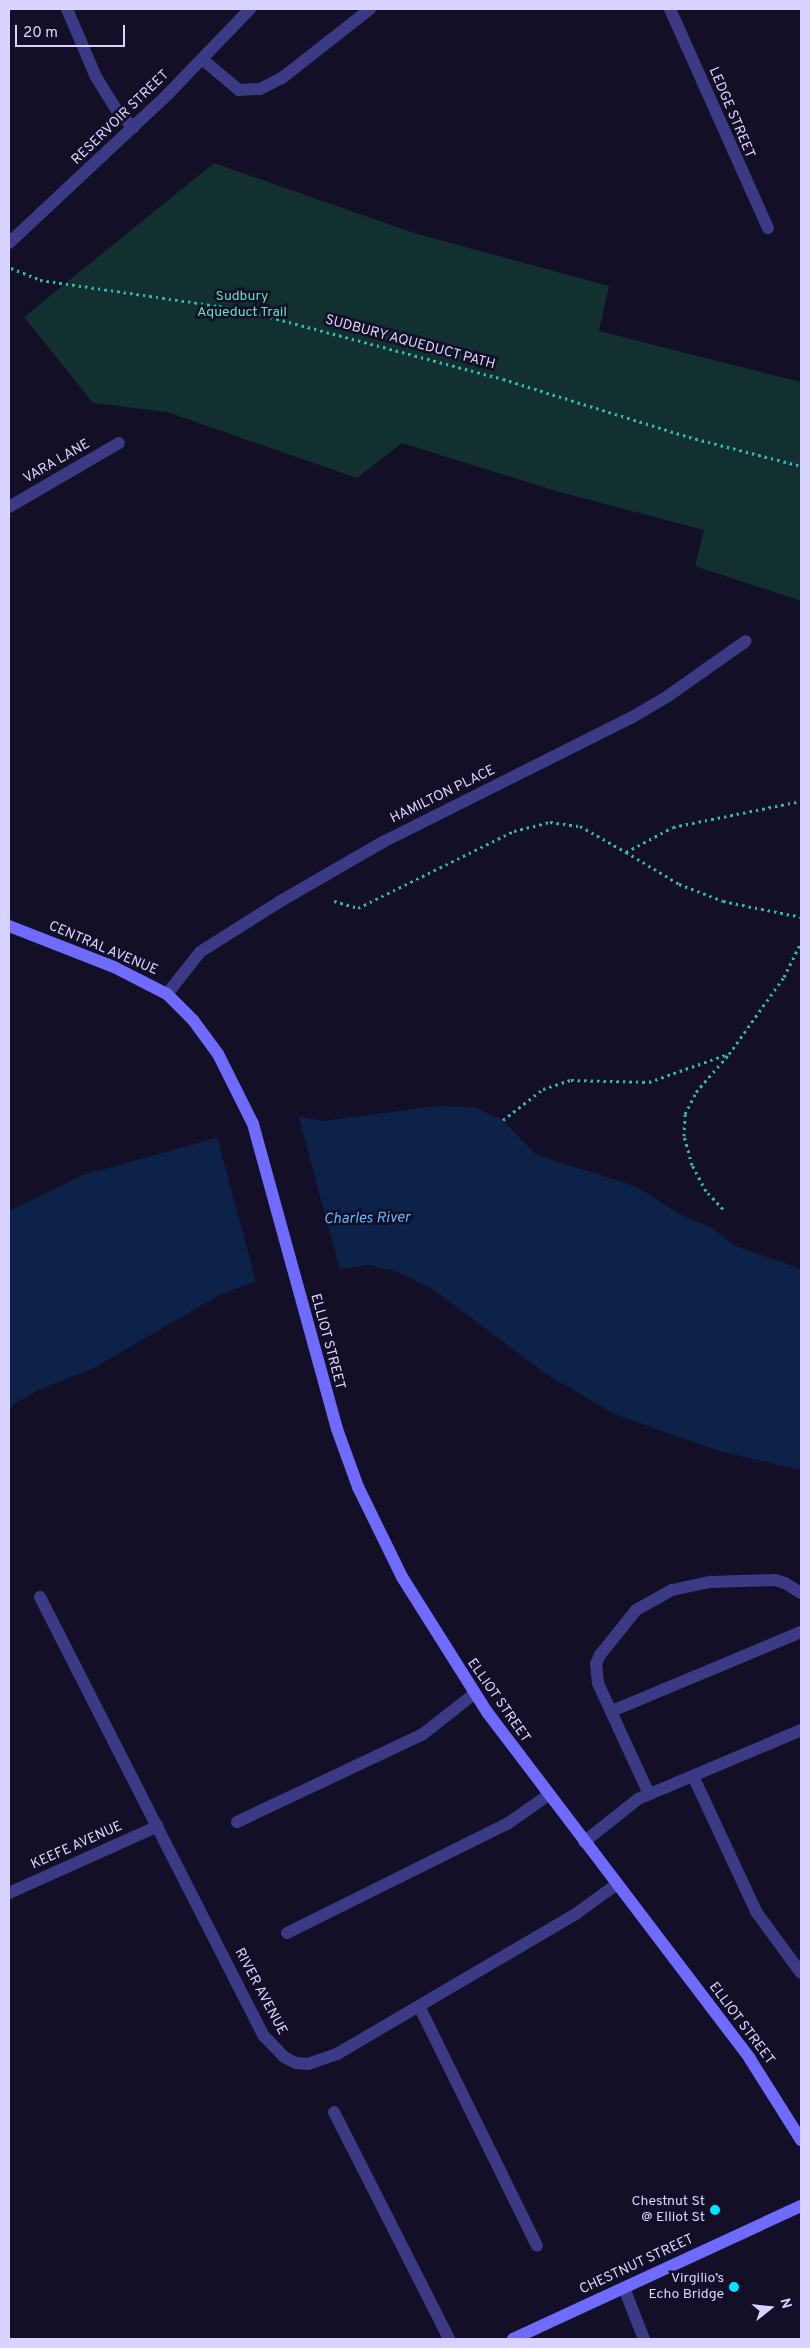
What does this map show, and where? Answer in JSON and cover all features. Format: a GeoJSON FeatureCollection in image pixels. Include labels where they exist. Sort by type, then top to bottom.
{"type":"FeatureCollection","features":[{"type":"Feature","properties":{"kind":"main road","name":"CENTRAL AVENUE"},"geometry":{"type":"LineString","coordinates":[[9,926],[128,973],[167,994],[193,1020],[218,1054],[253,1124],[279,1222]]}},
{"type":"Feature","properties":{"kind":"main road","name":"ELLIOT STREET"},"geometry":{"type":"LineString","coordinates":[[279,1222],[327,1401],[358,1487],[402,1577],[474,1694],[547,1796],[750,2059],[801,2140]]}},
{"type":"Feature","properties":{"kind":"main road","name":"CHESTNUT STREET"},"geometry":{"type":"LineString","coordinates":[[513,2339],[801,2206]]}},
{"type":"Feature","properties":{"kind":"street"},"geometry":{"type":"LineString","coordinates":[[66,9],[96,77],[117,110],[133,128]]}},
{"type":"Feature","properties":{"kind":"street","name":"RESERVOIR STREET"},"geometry":{"type":"LineString","coordinates":[[9,243],[133,128],[250,9]]}},
{"type":"Feature","properties":{"kind":"street"},"geometry":{"type":"LineString","coordinates":[[202,59],[239,90],[260,89],[282,78],[370,9]]}},
{"type":"Feature","properties":{"kind":"street","name":"LEDGE STREET"},"geometry":{"type":"LineString","coordinates":[[670,9],[768,228]]}},
{"type":"Feature","properties":{"kind":"street","name":"VARA LANE"},"geometry":{"type":"LineString","coordinates":[[9,507],[120,443]]}},
{"type":"Feature","properties":{"kind":"street","name":"HAMILTON PLACE"},"geometry":{"type":"LineString","coordinates":[[167,994],[200,952],[297,892],[383,842],[631,718],[668,696],[746,641]]}},
{"type":"Feature","properties":{"kind":"street"},"geometry":{"type":"LineString","coordinates":[[649,1794],[598,1683],[596,1664],[600,1655],[636,1610],[661,1594],[697,1584],[750,1580],[786,1583],[801,1593]]}},
{"type":"Feature","properties":{"kind":"street","name":"RIVER AVENUE"},"geometry":{"type":"LineString","coordinates":[[40,1597],[264,2036],[284,2057],[302,2064],[323,2061],[576,1913],[616,1885]]}},
{"type":"Feature","properties":{"kind":"street"},"geometry":{"type":"LineString","coordinates":[[612,1711],[801,1632]]}},
{"type":"Feature","properties":{"kind":"street"},"geometry":{"type":"LineString","coordinates":[[237,1822],[423,1734],[474,1694]]}},
{"type":"Feature","properties":{"kind":"street"},"geometry":{"type":"LineString","coordinates":[[584,1842],[649,1794],[801,1730]]}},
{"type":"Feature","properties":{"kind":"street"},"geometry":{"type":"LineString","coordinates":[[693,1776],[760,1918],[801,1973]]}},
{"type":"Feature","properties":{"kind":"street"},"geometry":{"type":"LineString","coordinates":[[287,1933],[507,1824],[547,1796]]}},
{"type":"Feature","properties":{"kind":"street","name":"KEEFE AVENUE"},"geometry":{"type":"LineString","coordinates":[[9,1893],[158,1826]]}},
{"type":"Feature","properties":{"kind":"street"},"geometry":{"type":"LineString","coordinates":[[419,2006],[537,2246]]}},
{"type":"Feature","properties":{"kind":"street"},"geometry":{"type":"LineString","coordinates":[[334,2112],[449,2339]]}},
{"type":"Feature","properties":{"kind":"street"},"geometry":{"type":"LineString","coordinates":[[624,2288],[644,2339]]}},
{"type":"Feature","properties":{"kind":"path","name":"SUDBURY AQUEDUCT PATH"},"geometry":{"type":"LineString","coordinates":[[9,266],[40,280],[219,306],[270,317],[503,379],[689,437],[801,466]]}},
{"type":"Feature","properties":{"kind":"path"},"geometry":{"type":"LineString","coordinates":[[626,852],[673,828],[801,801]]}},
{"type":"Feature","properties":{"kind":"path"},"geometry":{"type":"LineString","coordinates":[[297,892],[358,908],[514,831],[550,822],[580,826],[679,884],[723,902],[801,917]]}},
{"type":"Feature","properties":{"kind":"path"},"geometry":{"type":"LineString","coordinates":[[723,1209],[706,1191],[692,1165],[684,1136],[685,1114],[696,1092],[729,1054],[784,977],[801,942]]}},
{"type":"Feature","properties":{"kind":"path"},"geometry":{"type":"LineString","coordinates":[[503,1120],[543,1089],[572,1080],[649,1082],[729,1054]]}},
{"type":"Feature","properties":{"kind":"green space","name":"Sudbury Aqueduct Trail"},"geometry":{"type":"Polygon","coordinates":[[[214,163],[414,233],[609,286],[599,331],[801,382],[801,601],[695,566],[704,530],[556,491],[402,443],[357,478],[167,412],[93,403],[24,317],[214,163]]]}},
{"type":"Feature","properties":{"kind":"water","name":"Charles River"},"geometry":{"type":"Polygon","coordinates":[[[438,1106],[474,1107],[503,1120],[535,1154],[637,1187],[681,1215],[710,1227],[736,1246],[801,1269],[801,1470],[719,1451],[614,1414],[546,1374],[434,1290],[398,1272],[369,1265],[262,1279],[219,1295],[94,1368],[38,1390],[9,1407],[9,1211],[83,1175],[296,1116],[323,1121],[438,1106]]]}},
{"type":"Feature","properties":{"kind":"pier"},"geometry":{"type":"Polygon","coordinates":[[[298,1114],[339,1269],[258,1290],[217,1136],[298,1114]]]}},
{"type":"Feature","properties":{"kind":"place","name":"Chestnut St @ Elliot St"},"geometry":{"type":"Point","coordinates":[715,2210]}},
{"type":"Feature","properties":{"kind":"place","name":"Virgilio’s Echo Bridge"},"geometry":{"type":"Point","coordinates":[734,2287]}}]}
